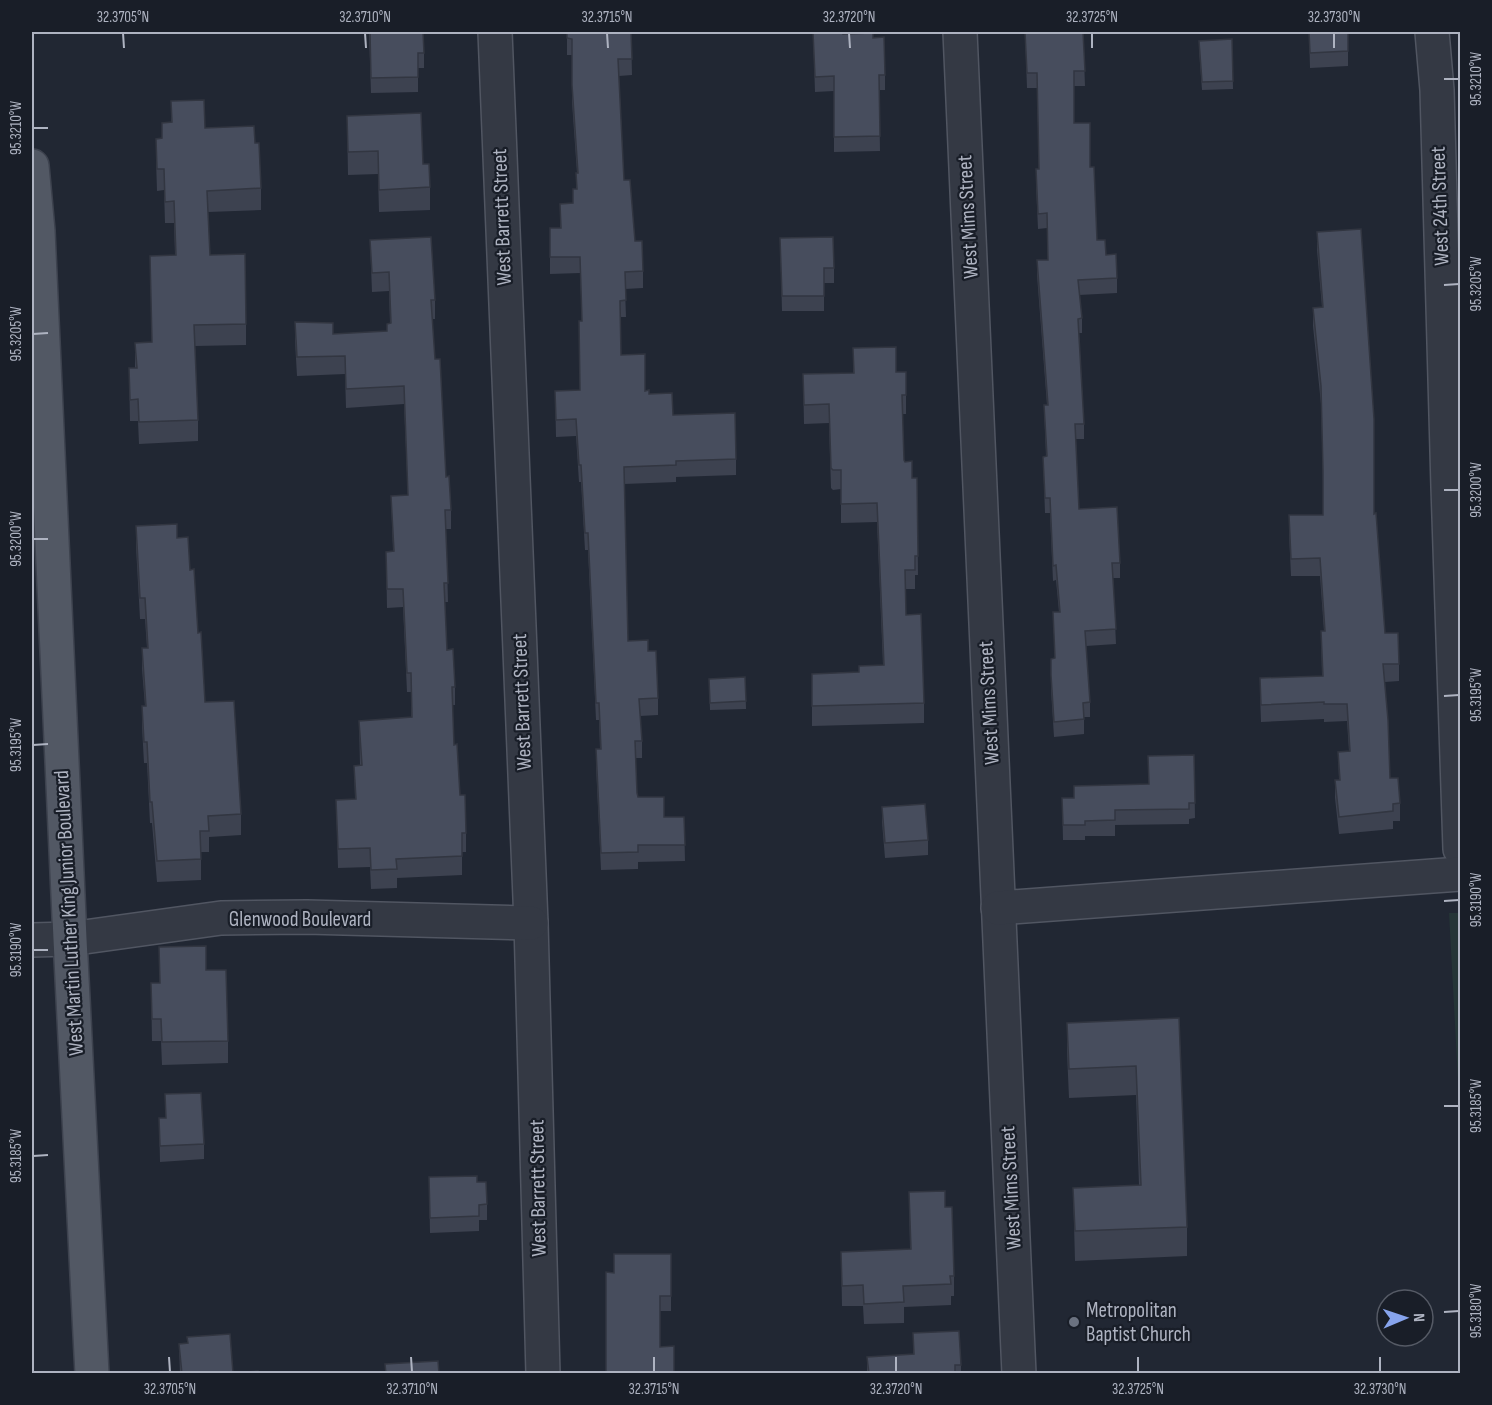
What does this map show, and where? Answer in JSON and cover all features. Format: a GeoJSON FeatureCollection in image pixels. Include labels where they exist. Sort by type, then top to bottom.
{"type":"FeatureCollection","features":[{"type":"Feature","properties":{"kind":"main road","name":"West Martin Luther King Junior Boulevard"},"geometry":{"type":"LineString","coordinates":[[32,166],[39,243],[92,1374]]}},
{"type":"Feature","properties":{"kind":"street","name":"West Barrett Street"},"geometry":{"type":"LineString","coordinates":[[495,32],[531,923],[543,1374]]}},
{"type":"Feature","properties":{"kind":"street","name":"West Mims Street"},"geometry":{"type":"LineString","coordinates":[[960,32],[1019,1374]]}},
{"type":"Feature","properties":{"kind":"street","name":"West 24th Street"},"geometry":{"type":"LineString","coordinates":[[1432,32],[1438,101],[1448,487],[1461,849]]}},
{"type":"Feature","properties":{"kind":"street"},"geometry":{"type":"LineString","coordinates":[[998,908],[1461,874]]}},
{"type":"Feature","properties":{"kind":"street","name":"Glenwood Boulevard"},"geometry":{"type":"LineString","coordinates":[[32,940],[70,939],[221,918],[307,917],[531,923]]}},
{"type":"Feature","properties":{"kind":"shaded area"},"geometry":{"type":"Polygon","coordinates":[[[1449,913],[1460,913],[1460,1118],[1449,913]]]}},
{"type":"Feature","properties":{"kind":"building"},"geometry":{"type":"Polygon","coordinates":[[[370,32],[423,32],[424,53],[418,53],[418,77],[371,78],[370,32]]]}},
{"type":"Feature","properties":{"kind":"building"},"geometry":{"type":"Polygon","coordinates":[[[567,32],[631,32],[632,59],[618,59],[624,180],[630,180],[635,241],[642,241],[643,271],[625,272],[626,300],[620,301],[621,355],[645,354],[645,391],[649,390],[649,394],[672,393],[673,415],[735,413],[736,459],[676,461],[676,465],[624,467],[628,641],[648,640],[648,651],[656,651],[658,698],[639,699],[642,741],[635,741],[637,793],[638,797],[664,797],[664,817],[684,817],[685,845],[638,845],[638,852],[601,853],[596,749],[601,749],[599,703],[596,703],[588,533],[585,533],[581,465],[579,465],[576,419],[556,420],[555,391],[580,390],[579,321],[582,321],[580,257],[550,257],[550,228],[561,228],[560,204],[573,203],[573,189],[577,189],[572,39],[567,38],[567,32]]]}},
{"type":"Feature","properties":{"kind":"building"},"geometry":{"type":"Polygon","coordinates":[[[813,32],[873,33],[873,38],[884,37],[885,75],[879,75],[880,136],[834,137],[834,76],[815,77],[813,32]]]}},
{"type":"Feature","properties":{"kind":"building"},"geometry":{"type":"Polygon","coordinates":[[[1025,32],[1083,32],[1085,71],[1074,71],[1074,123],[1090,123],[1090,167],[1094,167],[1097,240],[1105,240],[1106,255],[1116,254],[1117,278],[1078,280],[1082,318],[1078,319],[1084,424],[1075,424],[1079,509],[1117,507],[1120,563],[1112,563],[1116,629],[1085,631],[1090,702],[1083,703],[1084,719],[1054,722],[1051,675],[1051,659],[1055,658],[1053,612],[1060,612],[1056,565],[1053,566],[1050,498],[1045,498],[1043,457],[1047,456],[1044,405],[1048,405],[1037,260],[1048,260],[1047,213],[1038,214],[1037,73],[1027,73],[1025,32]]]}},
{"type":"Feature","properties":{"kind":"building"},"geometry":{"type":"Polygon","coordinates":[[[1309,32],[1348,32],[1348,51],[1310,53],[1309,32]]]}},
{"type":"Feature","properties":{"kind":"building"},"geometry":{"type":"Polygon","coordinates":[[[1232,39],[1233,81],[1202,82],[1199,41],[1232,39]]]}},
{"type":"Feature","properties":{"kind":"building"},"geometry":{"type":"Polygon","coordinates":[[[204,100],[205,128],[254,126],[255,143],[259,143],[261,188],[207,191],[210,255],[245,254],[246,324],[194,325],[198,420],[139,422],[138,399],[130,400],[129,368],[137,368],[135,343],[152,342],[150,256],[176,255],[174,201],[165,202],[164,169],[157,169],[156,139],[162,138],[162,123],[172,122],[171,101],[204,100]]]}},
{"type":"Feature","properties":{"kind":"building"},"geometry":{"type":"Polygon","coordinates":[[[421,113],[423,164],[429,164],[430,187],[379,190],[378,151],[348,152],[347,116],[421,113]]]}},
{"type":"Feature","properties":{"kind":"building"},"geometry":{"type":"Polygon","coordinates":[[[1361,229],[1374,419],[1374,514],[1376,513],[1385,633],[1398,633],[1399,664],[1383,664],[1390,778],[1398,778],[1400,803],[1393,804],[1393,811],[1339,817],[1335,780],[1340,780],[1338,752],[1350,751],[1347,704],[1324,704],[1324,702],[1261,705],[1260,678],[1323,676],[1321,631],[1325,631],[1320,558],[1291,559],[1289,515],[1323,515],[1321,386],[1313,308],[1323,307],[1317,232],[1361,229]]]}},
{"type":"Feature","properties":{"kind":"building"},"geometry":{"type":"Polygon","coordinates":[[[431,237],[435,300],[431,300],[435,359],[440,359],[446,477],[449,476],[451,510],[445,510],[448,583],[444,583],[447,650],[453,649],[454,745],[457,744],[460,795],[465,795],[466,833],[462,833],[462,856],[396,859],[397,869],[371,870],[370,848],[338,849],[336,800],[356,799],[354,766],[362,765],[359,721],[412,717],[411,673],[407,673],[403,589],[387,589],[386,552],[394,551],[391,496],[408,495],[404,386],[346,389],[345,356],[297,357],[295,322],[333,323],[333,334],[387,331],[387,324],[391,323],[389,272],[372,273],[370,240],[431,237]]]}},
{"type":"Feature","properties":{"kind":"building"},"geometry":{"type":"Polygon","coordinates":[[[833,237],[834,268],[824,268],[824,296],[782,296],[780,238],[833,237]]]}},
{"type":"Feature","properties":{"kind":"building"},"geometry":{"type":"Polygon","coordinates":[[[896,347],[896,372],[906,372],[906,395],[902,395],[904,460],[905,462],[912,461],[912,478],[917,478],[918,556],[915,556],[915,570],[905,570],[906,615],[921,614],[924,703],[812,706],[812,674],[859,672],[859,666],[884,665],[877,503],[841,504],[841,470],[831,468],[829,404],[804,405],[803,374],[854,373],[853,348],[896,347]]]}},
{"type":"Feature","properties":{"kind":"building"},"geometry":{"type":"Polygon","coordinates":[[[177,524],[177,538],[188,537],[190,570],[194,569],[205,702],[234,701],[241,814],[208,816],[209,831],[200,831],[201,859],[157,861],[152,802],[150,802],[147,742],[144,742],[142,706],[146,706],[142,648],[148,648],[145,598],[140,598],[136,526],[177,524]]]}},
{"type":"Feature","properties":{"kind":"building"},"geometry":{"type":"Polygon","coordinates":[[[745,677],[746,701],[710,703],[709,679],[745,677]]]}},
{"type":"Feature","properties":{"kind":"building"},"geometry":{"type":"Polygon","coordinates":[[[1194,755],[1195,803],[1189,803],[1189,809],[1115,810],[1115,820],[1085,821],[1085,825],[1063,825],[1062,798],[1074,798],[1074,786],[1149,784],[1148,756],[1194,755]]]}},
{"type":"Feature","properties":{"kind":"building"},"geometry":{"type":"Polygon","coordinates":[[[925,804],[928,840],[885,843],[882,807],[925,804]]]}},
{"type":"Feature","properties":{"kind":"building"},"geometry":{"type":"Polygon","coordinates":[[[206,946],[206,970],[226,970],[228,1041],[162,1042],[161,1019],[152,1019],[151,983],[160,983],[159,947],[206,946]]]}},
{"type":"Feature","properties":{"kind":"building"},"geometry":{"type":"Polygon","coordinates":[[[1179,1018],[1187,1227],[1075,1231],[1073,1188],[1141,1185],[1136,1066],[1069,1069],[1067,1023],[1179,1018]]]}},
{"type":"Feature","properties":{"kind":"building"},"geometry":{"type":"Polygon","coordinates":[[[201,1093],[204,1144],[160,1146],[159,1118],[166,1118],[165,1094],[201,1093]]]}},
{"type":"Feature","properties":{"kind":"building"},"geometry":{"type":"Polygon","coordinates":[[[477,1176],[477,1182],[486,1182],[487,1204],[479,1205],[479,1216],[430,1218],[429,1177],[477,1176]]]}},
{"type":"Feature","properties":{"kind":"building"},"geometry":{"type":"Polygon","coordinates":[[[945,1191],[945,1207],[952,1207],[954,1276],[950,1276],[951,1284],[903,1286],[904,1302],[864,1304],[863,1285],[842,1286],[841,1252],[911,1249],[909,1192],[945,1191]]]}},
{"type":"Feature","properties":{"kind":"building"},"geometry":{"type":"Polygon","coordinates":[[[614,1254],[671,1254],[671,1296],[660,1296],[660,1347],[674,1346],[674,1374],[606,1374],[606,1272],[614,1273],[614,1254]]]}},
{"type":"Feature","properties":{"kind":"building"},"geometry":{"type":"Polygon","coordinates":[[[959,1331],[961,1365],[955,1365],[955,1374],[869,1374],[867,1357],[914,1354],[913,1333],[959,1331]]]}},
{"type":"Feature","properties":{"kind":"building"},"geometry":{"type":"Polygon","coordinates":[[[230,1334],[233,1373],[258,1371],[258,1374],[182,1374],[179,1344],[188,1343],[187,1337],[230,1334]]]}},
{"type":"Feature","properties":{"kind":"building"},"geometry":{"type":"Polygon","coordinates":[[[438,1361],[439,1374],[386,1374],[385,1364],[438,1361]]]}},
{"type":"Feature","properties":{"kind":"place","name":"Metropolitan Baptist Church"},"geometry":{"type":"Point","coordinates":[1074,1322]}}]}
